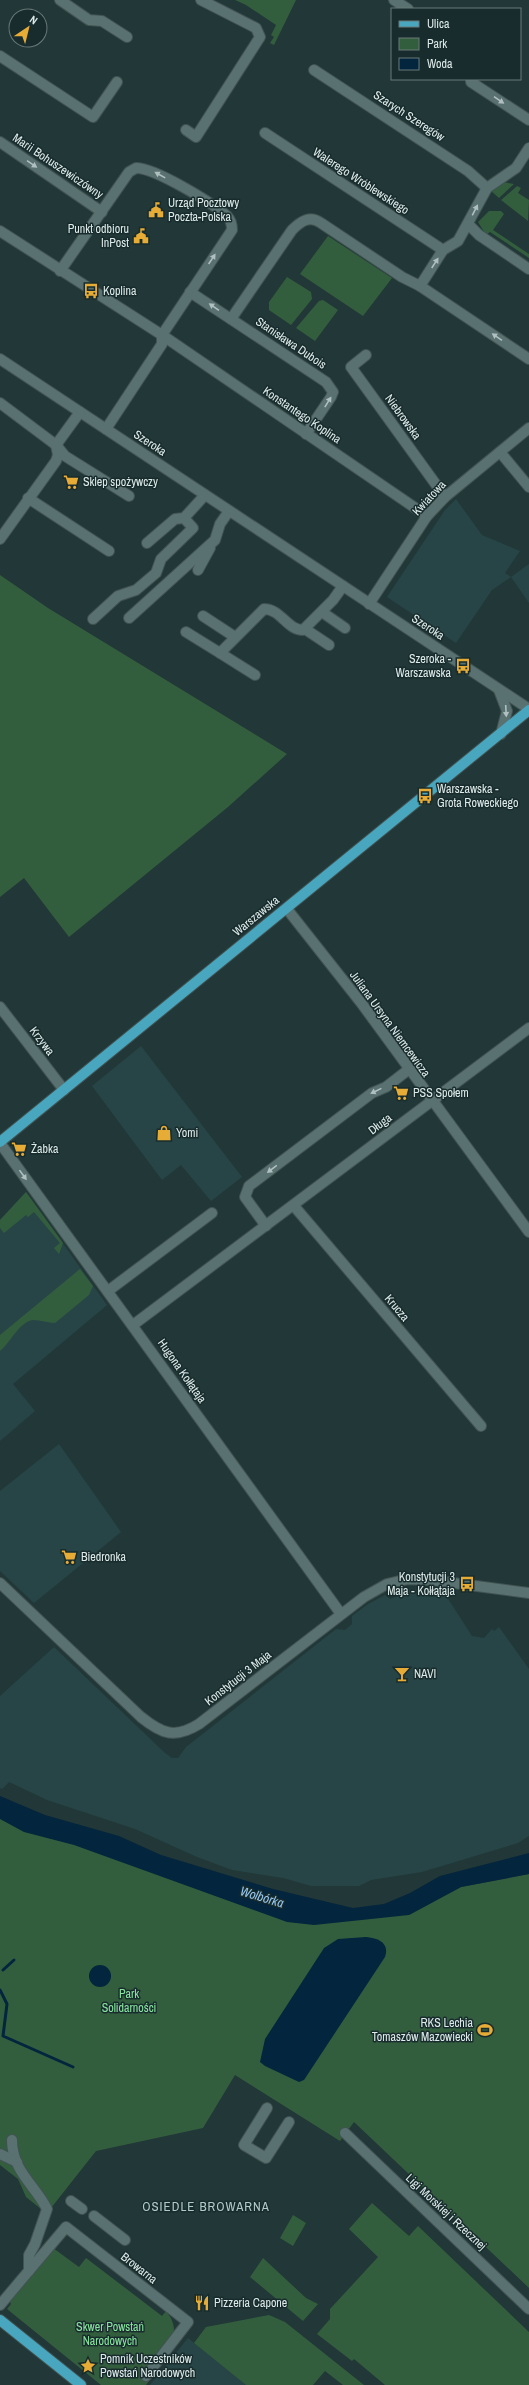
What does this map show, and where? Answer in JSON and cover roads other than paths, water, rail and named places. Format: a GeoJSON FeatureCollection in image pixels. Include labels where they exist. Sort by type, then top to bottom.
{"type":"FeatureCollection","features":[{"type":"Feature","properties":{"kind":"main road","name":"Warszawska"},"geometry":{"type":"LineString","coordinates":[[0,1143],[501,734],[529,709]]}},
{"type":"Feature","properties":{"kind":"main road"},"geometry":{"type":"LineString","coordinates":[[0,2320],[81,2385]]}},
{"type":"Feature","properties":{"kind":"street"},"geometry":{"type":"LineString","coordinates":[[60,0],[89,20],[102,21],[127,37]]}},
{"type":"Feature","properties":{"kind":"street"},"geometry":{"type":"LineString","coordinates":[[186,130],[196,137],[260,37],[256,28],[201,0]]}},
{"type":"Feature","properties":{"kind":"street"},"geometry":{"type":"LineString","coordinates":[[394,0],[406,8]]}},
{"type":"Feature","properties":{"kind":"street"},"geometry":{"type":"LineString","coordinates":[[0,56],[93,117],[117,82]]}},
{"type":"Feature","properties":{"kind":"street","name":"Szarych Szeregów"},"geometry":{"type":"LineString","coordinates":[[314,70],[468,171],[487,188]]}},
{"type":"Feature","properties":{"kind":"street"},"geometry":{"type":"LineString","coordinates":[[471,80],[471,82],[529,120]]}},
{"type":"Feature","properties":{"kind":"street","name":"Walerego Wróblewskiego"},"geometry":{"type":"LineString","coordinates":[[265,133],[443,250]]}},
{"type":"Feature","properties":{"kind":"street","name":"Marii Bohuszewiczówny"},"geometry":{"type":"LineString","coordinates":[[0,142],[102,212]]}},
{"type":"Feature","properties":{"kind":"street"},"geometry":{"type":"LineString","coordinates":[[420,286],[443,250],[458,241],[487,188],[516,168],[529,148]]}},
{"type":"Feature","properties":{"kind":"street"},"geometry":{"type":"LineString","coordinates":[[60,271],[129,172],[136,168],[144,168],[191,192],[228,216],[232,223],[232,230],[162,336],[162,344],[106,429]]}},
{"type":"Feature","properties":{"kind":"street"},"geometry":{"type":"LineString","coordinates":[[232,319],[290,233],[303,220],[316,220],[402,277],[420,286],[529,359]]}},
{"type":"Feature","properties":{"kind":"street"},"geometry":{"type":"LineString","coordinates":[[468,224],[479,235],[529,269]]}},
{"type":"Feature","properties":{"kind":"street","name":"Konstantego Koplina"},"geometry":{"type":"LineString","coordinates":[[0,231],[162,336],[428,516]]}},
{"type":"Feature","properties":{"kind":"street","name":"Stanisława Dubois"},"geometry":{"type":"LineString","coordinates":[[190,292],[232,319],[330,387],[333,392],[331,398],[306,434]]}},
{"type":"Feature","properties":{"kind":"street","name":"Niebrowska"},"geometry":{"type":"LineString","coordinates":[[366,355],[350,367],[445,497]]}},
{"type":"Feature","properties":{"kind":"street","name":"Szeroka"},"geometry":{"type":"LineString","coordinates":[[0,359],[529,709]]}},
{"type":"Feature","properties":{"kind":"street"},"geometry":{"type":"LineString","coordinates":[[0,403],[56,445],[66,456],[129,496]]}},
{"type":"Feature","properties":{"kind":"street"},"geometry":{"type":"LineString","coordinates":[[0,539],[56,461],[58,455],[56,445],[80,412]]}},
{"type":"Feature","properties":{"kind":"street","name":"Kwiatowa"},"geometry":{"type":"LineString","coordinates":[[369,604],[428,516],[445,497],[529,428]]}},
{"type":"Feature","properties":{"kind":"street"},"geometry":{"type":"LineString","coordinates":[[500,452],[529,487]]}},
{"type":"Feature","properties":{"kind":"street"},"geometry":{"type":"LineString","coordinates":[[147,543],[175,519],[184,518],[205,495]]}},
{"type":"Feature","properties":{"kind":"street"},"geometry":{"type":"LineString","coordinates":[[28,498],[109,551]]}},
{"type":"Feature","properties":{"kind":"street"},"geometry":{"type":"LineString","coordinates":[[198,570],[214,540],[220,524],[229,510]]}},
{"type":"Feature","properties":{"kind":"street"},"geometry":{"type":"LineString","coordinates":[[93,619],[118,596],[136,590],[156,572],[161,559],[193,528],[184,518]]}},
{"type":"Feature","properties":{"kind":"street"},"geometry":{"type":"LineString","coordinates":[[129,618],[214,540]]}},
{"type":"Feature","properties":{"kind":"street"},"geometry":{"type":"LineString","coordinates":[[220,653],[264,609],[275,611],[299,630],[305,629],[322,612],[343,586]]}},
{"type":"Feature","properties":{"kind":"street"},"geometry":{"type":"LineString","coordinates":[[322,612],[345,628]]}},
{"type":"Feature","properties":{"kind":"street"},"geometry":{"type":"LineString","coordinates":[[203,616],[235,637]]}},
{"type":"Feature","properties":{"kind":"street"},"geometry":{"type":"LineString","coordinates":[[305,629],[329,645]]}},
{"type":"Feature","properties":{"kind":"street"},"geometry":{"type":"LineString","coordinates":[[186,632],[255,675]]}},
{"type":"Feature","properties":{"kind":"street"},"geometry":{"type":"LineString","coordinates":[[498,689],[506,703],[507,711],[501,734]]}},
{"type":"Feature","properties":{"kind":"street","name":"Juliana Ursyna Niemcewicza"},"geometry":{"type":"LineString","coordinates":[[286,909],[362,1004],[408,1070],[529,1232]]}},
{"type":"Feature","properties":{"kind":"street","name":"Krzywa"},"geometry":{"type":"LineString","coordinates":[[0,1007],[64,1090]]}},
{"type":"Feature","properties":{"kind":"street","name":"Długa"},"geometry":{"type":"LineString","coordinates":[[133,1325],[294,1206],[529,1028]]}},
{"type":"Feature","properties":{"kind":"street"},"geometry":{"type":"LineString","coordinates":[[266,1226],[245,1198],[249,1186],[372,1093],[386,1087],[408,1070]]}},
{"type":"Feature","properties":{"kind":"street","name":"Hugona Kołłątaja"},"geometry":{"type":"LineString","coordinates":[[0,1143],[341,1614]]}},
{"type":"Feature","properties":{"kind":"street","name":"Krucza"},"geometry":{"type":"LineString","coordinates":[[294,1206],[481,1426]]}},
{"type":"Feature","properties":{"kind":"street"},"geometry":{"type":"LineString","coordinates":[[108,1291],[212,1213]]}},
{"type":"Feature","properties":{"kind":"street","name":"Konstytucji 3 Maja"},"geometry":{"type":"LineString","coordinates":[[0,1583],[141,1717],[154,1728],[168,1733],[181,1733],[199,1724],[341,1614],[376,1589],[386,1584],[408,1579],[431,1580],[529,1592]]}},
{"type":"Feature","properties":{"kind":"street"},"geometry":{"type":"LineString","coordinates":[[267,2108],[244,2145],[266,2158],[289,2122]]}},
{"type":"Feature","properties":{"kind":"street","name":"Ligi Morskiej i Rzecznej"},"geometry":{"type":"LineString","coordinates":[[345,2133],[529,2309]]}},
{"type":"Feature","properties":{"kind":"street"},"geometry":{"type":"LineString","coordinates":[[12,2140],[12,2150],[25,2180],[47,2209],[35,2244],[29,2255],[29,2271]]}},
{"type":"Feature","properties":{"kind":"street"},"geometry":{"type":"LineString","coordinates":[[0,2154],[16,2162]]}},
{"type":"Feature","properties":{"kind":"street"},"geometry":{"type":"LineString","coordinates":[[70,2201],[82,2209]]}},
{"type":"Feature","properties":{"kind":"street","name":"Browarna"},"geometry":{"type":"LineString","coordinates":[[94,2216],[126,2240]]}},
{"type":"Feature","properties":{"kind":"street","name":"Browarna"},"geometry":{"type":"LineString","coordinates":[[0,2305],[66,2227],[188,2322],[146,2376]]}},
{"type":"Feature","properties":{"kind":"water","name":"Wolbórka"},"geometry":{"type":"Polygon","coordinates":[[[0,1796],[45,1815],[119,1836],[161,1855],[273,1889],[353,1908],[384,1904],[410,1893],[440,1876],[529,1853],[529,1874],[461,1887],[409,1915],[314,1925],[287,1922],[74,1845],[24,1832],[0,1819],[0,1796]]]}},
{"type":"Feature","properties":{"kind":"water"},"geometry":{"type":"Polygon","coordinates":[[[366,1937],[382,1942],[386,1948],[385,1957],[304,2080],[299,2082],[265,2066],[260,2062],[265,2039],[324,1948],[338,1939],[366,1937]]]}},
{"type":"Feature","properties":{"kind":"water"},"geometry":{"type":"Polygon","coordinates":[[[100,1965],[108,1968],[111,1976],[108,1984],[100,1987],[92,1984],[89,1976],[92,1968],[100,1965]]]}},
{"type":"Feature","properties":{"kind":"waterway"},"geometry":{"type":"LineString","coordinates":[[3,1970],[14,1960]]}},
{"type":"Feature","properties":{"kind":"waterway"},"geometry":{"type":"LineString","coordinates":[[0,1990],[7,2004],[3,2036],[73,2067]]}},
{"type":"Feature","properties":{"kind":"place","name":"Urząd Pocztowy Poczta-Polska"},"geometry":{"type":"Point","coordinates":[156,210]}},
{"type":"Feature","properties":{"kind":"place","name":"Punkt odbioru InPost"},"geometry":{"type":"Point","coordinates":[141,236]}},
{"type":"Feature","properties":{"kind":"place","name":"Koplina"},"geometry":{"type":"Point","coordinates":[91,291]}},
{"type":"Feature","properties":{"kind":"place","name":"Sklep spożywczy"},"geometry":{"type":"Point","coordinates":[71,482]}},
{"type":"Feature","properties":{"kind":"place","name":"Szeroka - Warszawska"},"geometry":{"type":"Point","coordinates":[463,666]}},
{"type":"Feature","properties":{"kind":"place","name":"Warszawska - Grota Roweckiego"},"geometry":{"type":"Point","coordinates":[425,796]}},
{"type":"Feature","properties":{"kind":"place","name":"PSS Społem"},"geometry":{"type":"Point","coordinates":[401,1093]}},
{"type":"Feature","properties":{"kind":"place","name":"Yomi"},"geometry":{"type":"Point","coordinates":[164,1133]}},
{"type":"Feature","properties":{"kind":"place","name":"Żabka"},"geometry":{"type":"Point","coordinates":[19,1149]}},
{"type":"Feature","properties":{"kind":"place","name":"Biedronka"},"geometry":{"type":"Point","coordinates":[69,1557]}},
{"type":"Feature","properties":{"kind":"place","name":"Konstytucji 3 Maja - Kołłątaja"},"geometry":{"type":"Point","coordinates":[467,1584]}},
{"type":"Feature","properties":{"kind":"place","name":"NAVI"},"geometry":{"type":"Point","coordinates":[402,1674]}},
{"type":"Feature","properties":{"kind":"place","name":"RKS Lechia Tomaszów Mazowiecki"},"geometry":{"type":"Point","coordinates":[485,2030]}},
{"type":"Feature","properties":{"kind":"place","name":"Pizzeria Capone"},"geometry":{"type":"Point","coordinates":[202,2303]}},
{"type":"Feature","properties":{"kind":"place","name":"Pomnik Uczestników Powstań Narodowych"},"geometry":{"type":"Point","coordinates":[88,2366]}},
{"type":"Feature","properties":{"kind":"district","name":"OSIEDLE BROWARNA"},"geometry":{"type":"Point","coordinates":[206,2206]}},
{"type":"Feature","properties":{"kind":"park label","name":"Park Solidarności"},"geometry":{"type":"Point","coordinates":[129,2001]}},
{"type":"Feature","properties":{"kind":"park label","name":"Skwer Powstań Narodowych"},"geometry":{"type":"Point","coordinates":[110,2334]}}]}
